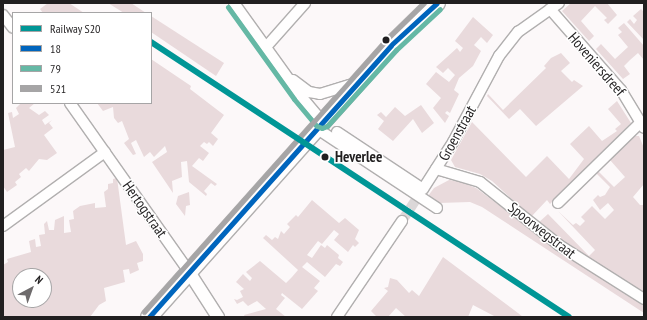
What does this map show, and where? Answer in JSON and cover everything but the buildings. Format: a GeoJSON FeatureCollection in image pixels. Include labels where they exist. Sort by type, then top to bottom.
{"type":"FeatureCollection","features":[{"type":"Feature","properties":{"kind":"main road"},"geometry":{"type":"LineString","coordinates":[[149,317],[319,125],[431,4]]}},
{"type":"Feature","properties":{"kind":"street"},"geometry":{"type":"LineString","coordinates":[[234,3],[286,74],[319,125],[438,208]]}},
{"type":"Feature","properties":{"kind":"street"},"geometry":{"type":"LineString","coordinates":[[266,47],[305,3]]}},
{"type":"Feature","properties":{"kind":"street","name":"Groenstraat"},"geometry":{"type":"LineString","coordinates":[[337,132],[423,189],[436,169],[499,56],[518,32],[559,3]]}},
{"type":"Feature","properties":{"kind":"street","name":"Hoveniersdreef"},"geometry":{"type":"LineString","coordinates":[[550,9],[621,90],[642,125],[558,203]]}},
{"type":"Feature","properties":{"kind":"street"},"geometry":{"type":"LineString","coordinates":[[3,15],[12,27]]}},
{"type":"Feature","properties":{"kind":"street"},"geometry":{"type":"LineString","coordinates":[[286,74],[309,92],[320,94],[358,83]]}},
{"type":"Feature","properties":{"kind":"street","name":"Hertogstraat"},"geometry":{"type":"LineString","coordinates":[[71,104],[189,272],[218,317]]}},
{"type":"Feature","properties":{"kind":"street"},"geometry":{"type":"LineString","coordinates":[[3,226],[105,152]]}},
{"type":"Feature","properties":{"kind":"street","name":"Spoorwegstraat"},"geometry":{"type":"LineString","coordinates":[[436,169],[480,182],[564,248],[644,299]]}},
{"type":"Feature","properties":{"kind":"street"},"geometry":{"type":"LineString","coordinates":[[337,317],[402,221]]}},
{"type":"Feature","properties":{"kind":"shaded area"},"geometry":{"type":"Polygon","coordinates":[[[48,3],[69,3],[82,12],[42,12],[40,9],[48,3]]]}},
{"type":"Feature","properties":{"kind":"shaded area"},"geometry":{"type":"Polygon","coordinates":[[[108,3],[131,3],[144,12],[122,12],[108,3]]]}},
{"type":"Feature","properties":{"kind":"shaded area"},"geometry":{"type":"Polygon","coordinates":[[[571,3],[607,3],[617,15],[608,24],[604,20],[607,18],[595,6],[581,21],[594,36],[589,41],[562,11],[571,3]]]}},
{"type":"Feature","properties":{"kind":"shaded area"},"geometry":{"type":"Polygon","coordinates":[[[641,9],[644,12],[644,40],[627,22],[630,19],[634,24],[637,20],[633,16],[641,9]]]}},
{"type":"Feature","properties":{"kind":"shaded area"},"geometry":{"type":"Polygon","coordinates":[[[152,17],[224,63],[216,76],[152,33],[152,17]]]}},
{"type":"Feature","properties":{"kind":"shaded area"},"geometry":{"type":"Polygon","coordinates":[[[473,17],[493,35],[487,43],[481,37],[474,45],[481,51],[473,66],[459,78],[454,90],[459,94],[450,113],[447,111],[445,113],[449,116],[445,123],[433,108],[441,98],[426,84],[436,72],[449,82],[455,75],[448,68],[443,73],[436,67],[457,48],[460,52],[463,48],[455,41],[473,17]]]}},
{"type":"Feature","properties":{"kind":"shaded area"},"geometry":{"type":"Polygon","coordinates":[[[624,23],[644,46],[644,60],[638,53],[630,60],[624,66],[630,74],[623,79],[596,49],[601,44],[615,59],[628,47],[618,35],[622,32],[618,28],[624,23]]]}},
{"type":"Feature","properties":{"kind":"shaded area"},"geometry":{"type":"Polygon","coordinates":[[[561,53],[570,63],[561,71],[572,82],[574,80],[583,86],[536,126],[520,109],[509,119],[487,96],[488,94],[503,110],[546,68],[544,66],[551,58],[561,53]]]}},
{"type":"Feature","properties":{"kind":"shaded area"},"geometry":{"type":"Polygon","coordinates":[[[152,60],[191,86],[190,89],[224,115],[211,133],[218,139],[213,146],[209,142],[207,144],[204,142],[200,146],[209,153],[203,161],[199,158],[192,166],[217,184],[215,186],[211,183],[204,191],[207,194],[206,196],[189,182],[187,161],[181,162],[182,177],[172,181],[173,193],[152,162],[167,152],[165,146],[154,157],[150,152],[144,157],[136,140],[131,143],[136,154],[133,155],[124,143],[129,139],[122,121],[118,123],[114,118],[113,107],[103,111],[98,104],[152,104],[152,60]]]}},
{"type":"Feature","properties":{"kind":"shaded area"},"geometry":{"type":"Polygon","coordinates":[[[617,101],[631,123],[550,204],[547,200],[531,217],[492,181],[480,174],[455,167],[451,160],[472,122],[526,177],[547,156],[569,179],[584,159],[570,144],[589,126],[602,141],[617,131],[615,129],[621,124],[608,109],[617,101]]]}},
{"type":"Feature","properties":{"kind":"shaded area"},"geometry":{"type":"Polygon","coordinates":[[[20,104],[34,104],[29,108],[39,115],[45,111],[49,115],[42,120],[45,125],[52,120],[49,123],[53,128],[44,135],[57,153],[47,160],[39,159],[29,171],[26,168],[19,174],[21,177],[15,182],[17,185],[7,192],[3,186],[3,150],[15,147],[8,113],[12,112],[13,118],[19,114],[16,108],[20,104]]]}},
{"type":"Feature","properties":{"kind":"shaded area"},"geometry":{"type":"Polygon","coordinates":[[[421,105],[434,123],[422,133],[413,119],[393,141],[378,129],[384,121],[377,115],[381,112],[386,117],[395,107],[405,116],[421,105]]]}},
{"type":"Feature","properties":{"kind":"shaded area"},"geometry":{"type":"Polygon","coordinates":[[[635,136],[639,136],[644,148],[644,184],[633,197],[640,205],[644,205],[644,295],[560,241],[538,223],[548,214],[589,256],[595,250],[558,211],[573,225],[576,223],[580,226],[585,221],[581,217],[592,206],[605,219],[614,210],[608,203],[600,210],[593,200],[598,195],[600,197],[605,195],[610,187],[596,173],[598,171],[614,187],[625,177],[610,160],[635,136]]]}},
{"type":"Feature","properties":{"kind":"shaded area"},"geometry":{"type":"Polygon","coordinates":[[[117,178],[126,245],[136,241],[143,254],[143,261],[137,263],[139,270],[130,274],[129,269],[123,270],[125,282],[104,288],[106,301],[99,305],[90,317],[3,317],[3,265],[8,262],[7,259],[31,252],[29,241],[35,239],[36,247],[41,246],[39,235],[45,234],[44,224],[47,221],[49,230],[54,230],[55,220],[64,216],[64,233],[71,232],[69,220],[74,219],[73,211],[80,206],[95,203],[95,208],[106,207],[104,192],[108,189],[108,184],[113,183],[113,179],[117,178]]]}},
{"type":"Feature","properties":{"kind":"shaded area"},"geometry":{"type":"Polygon","coordinates":[[[449,180],[459,181],[476,188],[562,252],[644,303],[644,313],[482,207],[470,202],[439,203],[428,196],[434,188],[449,180]]]}},
{"type":"Feature","properties":{"kind":"shaded area"},"geometry":{"type":"Polygon","coordinates":[[[189,192],[190,205],[186,206],[185,216],[176,204],[178,196],[189,192]]]}},
{"type":"Feature","properties":{"kind":"shaded area"},"geometry":{"type":"Polygon","coordinates":[[[312,200],[339,223],[345,218],[359,230],[355,239],[359,243],[355,247],[353,245],[348,252],[334,240],[339,234],[334,230],[322,244],[318,241],[307,255],[312,258],[321,245],[325,248],[327,245],[339,255],[338,258],[343,262],[340,266],[336,264],[325,277],[307,262],[302,267],[320,281],[314,288],[318,291],[302,309],[282,293],[281,295],[285,298],[276,309],[286,317],[245,317],[244,315],[266,309],[257,301],[248,306],[243,301],[237,304],[234,299],[237,300],[243,297],[240,291],[244,289],[236,282],[243,274],[250,281],[252,278],[246,272],[260,261],[286,283],[292,277],[298,270],[263,238],[266,235],[272,240],[275,237],[278,239],[281,231],[284,234],[290,227],[287,224],[296,215],[298,217],[312,200]]]}},
{"type":"Feature","properties":{"kind":"shaded area"},"geometry":{"type":"Polygon","coordinates":[[[443,257],[523,317],[496,317],[473,305],[468,317],[406,317],[396,308],[388,317],[377,317],[371,311],[388,291],[384,288],[388,287],[390,278],[397,280],[409,293],[412,290],[419,296],[443,257]]]}},
{"type":"Feature","properties":{"kind":"tunnel"},"geometry":{"type":"LineString","coordinates":[[402,221],[423,189]]}},
{"type":"Feature","properties":{"kind":"rail line","name":"S20"},"geometry":{"type":"LineString","coordinates":[[152,43],[569,317]]}},
{"type":"Feature","properties":{"kind":"transit line","name":"521"},"geometry":{"type":"LineString","coordinates":[[144,312],[386,40],[424,3]]}},
{"type":"Feature","properties":{"kind":"transit line","name":"18"},"geometry":{"type":"LineString","coordinates":[[149,317],[391,45],[437,3]]}},
{"type":"Feature","properties":{"kind":"transit line","name":"79"},"geometry":{"type":"LineString","coordinates":[[228,7],[294,99],[317,126],[322,128],[327,126],[396,50],[440,9]]}},
{"type":"Feature","properties":{"kind":"place","name":"Heverlee"},"geometry":{"type":"Point","coordinates":[325,157]}}]}
